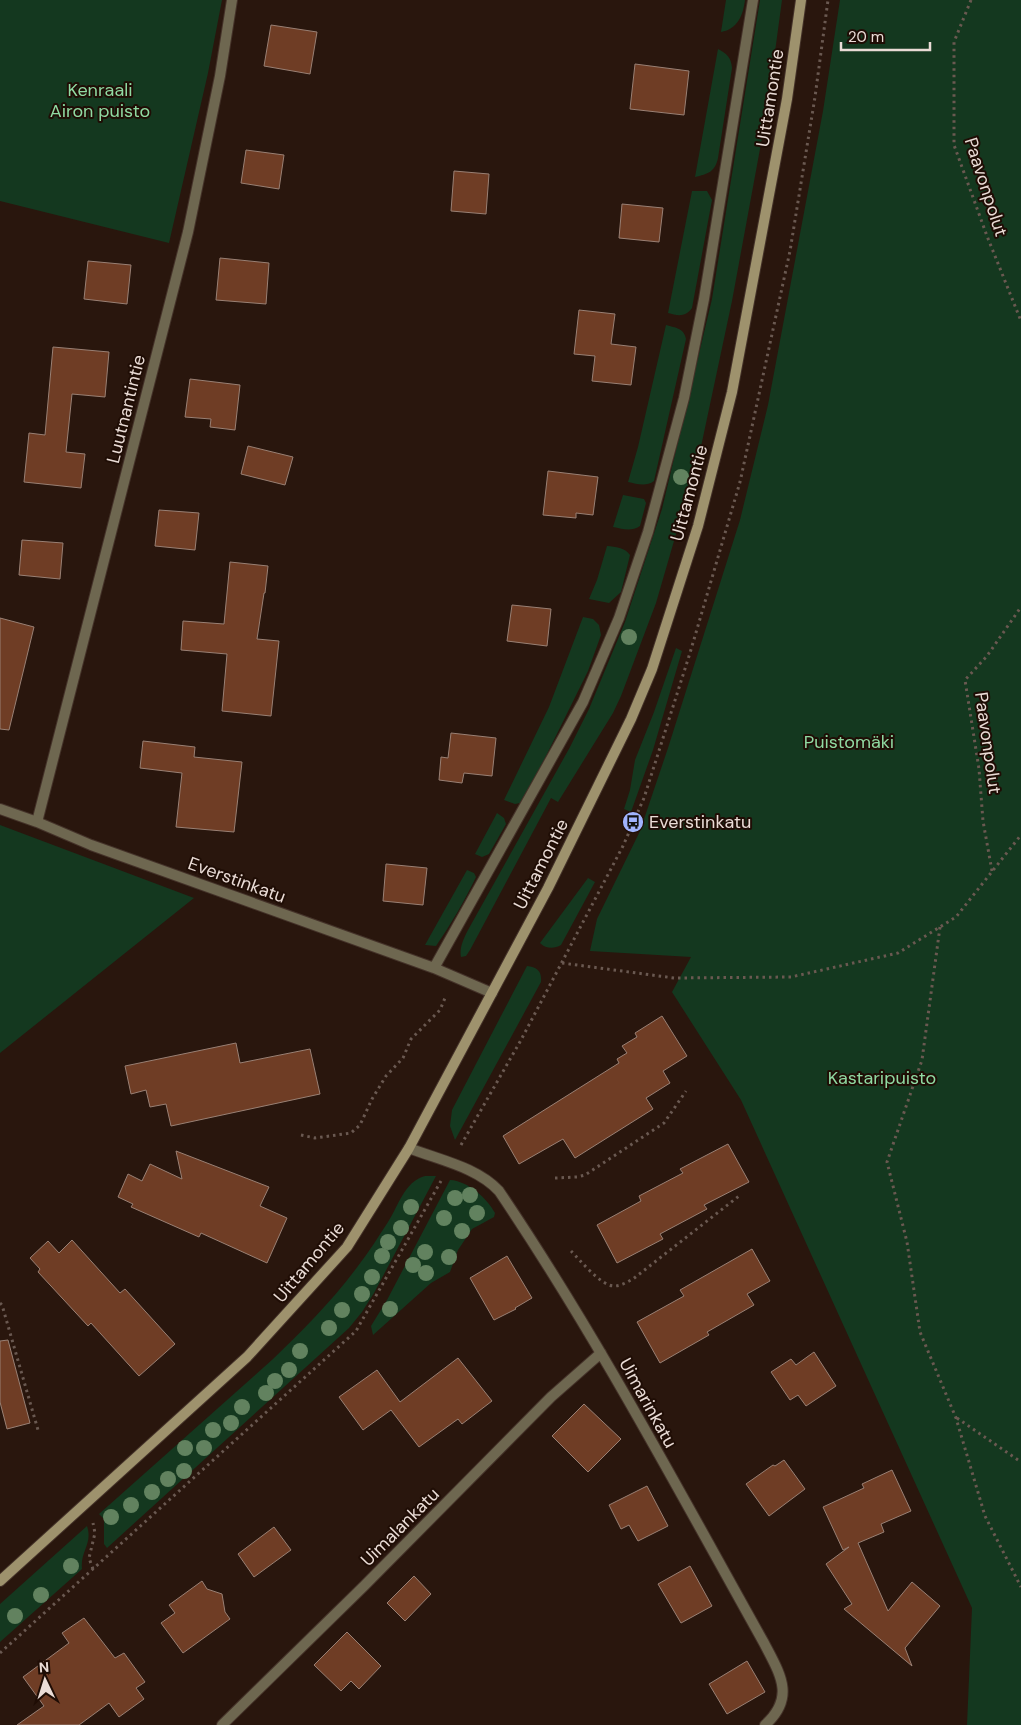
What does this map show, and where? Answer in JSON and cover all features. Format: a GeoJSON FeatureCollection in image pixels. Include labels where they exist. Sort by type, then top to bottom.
{"type":"FeatureCollection","features":[{"type":"Feature","properties":{"kind":"street","name":"Luutnantintie"},"geometry":{"type":"LineString","coordinates":[[37,822],[188,232],[220,76],[232,0]]}},
{"type":"Feature","properties":{"kind":"street"},"geometry":{"type":"LineString","coordinates":[[434,968],[583,702],[617,623],[648,532],[684,398],[704,300],[753,0]]}},
{"type":"Feature","properties":{"kind":"street","name":"Uittamontie"},"geometry":{"type":"LineString","coordinates":[[0,1581],[247,1357],[346,1246],[409,1148],[548,888],[631,719],[652,669],[698,526],[732,392],[788,99],[801,0]]}},
{"type":"Feature","properties":{"kind":"street","name":"Everstinkatu"},"geometry":{"type":"LineString","coordinates":[[0,810],[37,822],[91,845],[434,968],[492,993]]}},
{"type":"Feature","properties":{"kind":"street","name":"Uimarinkatu"},"geometry":{"type":"LineString","coordinates":[[409,1148],[490,1181],[500,1192],[548,1265],[601,1353],[778,1670],[784,1693],[775,1715],[765,1725]]}},
{"type":"Feature","properties":{"kind":"street","name":"Uimalankatu"},"geometry":{"type":"LineString","coordinates":[[222,1725],[364,1586],[551,1397],[601,1353]]}},
{"type":"Feature","properties":{"kind":"path","name":"Paavonpolut"},"geometry":{"type":"LineString","coordinates":[[972,0],[954,42],[954,145],[990,244],[1021,321]]}},
{"type":"Feature","properties":{"kind":"path","name":"Paavonpolut"},"geometry":{"type":"LineString","coordinates":[[992,871],[983,820],[980,769],[965,680],[987,656],[1021,607]]}},
{"type":"Feature","properties":{"kind":"path"},"geometry":{"type":"LineString","coordinates":[[562,963],[674,978],[791,977],[898,953],[956,917],[1021,834]]}},
{"type":"Feature","properties":{"kind":"path"},"geometry":{"type":"LineString","coordinates":[[940,927],[922,1060],[887,1162],[907,1242],[920,1332],[956,1418],[985,1516],[1021,1588]]}},
{"type":"Feature","properties":{"kind":"path"},"geometry":{"type":"LineString","coordinates":[[301,1134],[315,1138],[351,1132],[360,1126],[372,1099],[386,1076],[403,1058],[411,1039],[440,1010],[444,998]]}},
{"type":"Feature","properties":{"kind":"path"},"geometry":{"type":"LineString","coordinates":[[556,1178],[577,1177],[585,1174],[664,1123],[686,1091]]}},
{"type":"Feature","properties":{"kind":"path"},"geometry":{"type":"LineString","coordinates":[[571,1251],[604,1284],[619,1285],[633,1279],[739,1196]]}},
{"type":"Feature","properties":{"kind":"path"},"geometry":{"type":"LineString","coordinates":[[0,1303],[38,1430]]}},
{"type":"Feature","properties":{"kind":"path"},"geometry":{"type":"LineString","coordinates":[[956,1418],[1021,1462]]}},
{"type":"Feature","properties":{"kind":"path"},"geometry":{"type":"LineString","coordinates":[[93,1522],[95,1534],[89,1558],[93,1569]]}},
{"type":"Feature","properties":{"kind":"green space","name":"Kenraali Airon puisto"},"geometry":{"type":"Polygon","coordinates":[[[0,0],[222,0],[208,73],[169,243],[0,201],[0,0]]]}},
{"type":"Feature","properties":{"kind":"green space"},"geometry":{"type":"Polygon","coordinates":[[[726,0],[745,0],[743,11],[736,25],[721,32],[726,0]]]}},
{"type":"Feature","properties":{"kind":"green space"},"geometry":{"type":"Polygon","coordinates":[[[760,0],[782,0],[767,111],[732,301],[702,442],[656,603],[613,713],[558,802],[551,798],[470,950],[466,956],[461,957],[461,947],[468,930],[570,747],[589,709],[625,622],[662,509],[712,299],[760,0]]]}},
{"type":"Feature","properties":{"kind":"green space","name":"Puistomäki"},"geometry":{"type":"Polygon","coordinates":[[[840,0],[1021,0],[1021,1725],[967,1725],[972,1608],[741,1100],[672,992],[691,957],[590,951],[597,919],[640,831],[740,520],[768,405],[823,111],[840,0]]]}},
{"type":"Feature","properties":{"kind":"green space"},"geometry":{"type":"Polygon","coordinates":[[[718,49],[728,56],[732,68],[718,158],[710,172],[695,177],[718,49]]]}},
{"type":"Feature","properties":{"kind":"green space"},"geometry":{"type":"Polygon","coordinates":[[[692,191],[707,191],[712,200],[692,308],[684,314],[675,315],[668,313],[692,191]]]}},
{"type":"Feature","properties":{"kind":"green space"},"geometry":{"type":"Polygon","coordinates":[[[666,325],[681,331],[686,339],[654,481],[645,484],[635,484],[628,482],[666,325]]]}},
{"type":"Feature","properties":{"kind":"green space"},"geometry":{"type":"Polygon","coordinates":[[[623,495],[644,499],[646,503],[640,526],[637,528],[627,530],[613,527],[623,495]]]}},
{"type":"Feature","properties":{"kind":"green space"},"geometry":{"type":"Polygon","coordinates":[[[607,546],[617,547],[628,552],[630,555],[621,592],[609,603],[589,599],[607,546]]]}},
{"type":"Feature","properties":{"kind":"green space"},"geometry":{"type":"Polygon","coordinates":[[[583,617],[593,619],[599,625],[601,635],[588,671],[544,760],[520,803],[515,804],[504,800],[549,707],[583,617]]]}},
{"type":"Feature","properties":{"kind":"green space"},"geometry":{"type":"Polygon","coordinates":[[[676,648],[682,651],[653,750],[631,812],[624,809],[630,790],[635,760],[676,648]]]}},
{"type":"Feature","properties":{"kind":"green space"},"geometry":{"type":"Polygon","coordinates":[[[497,813],[504,818],[506,824],[489,854],[482,857],[475,854],[497,813]]]}},
{"type":"Feature","properties":{"kind":"green space"},"geometry":{"type":"Polygon","coordinates":[[[0,825],[194,898],[0,1053],[0,825]]]}},
{"type":"Feature","properties":{"kind":"green space"},"geometry":{"type":"Polygon","coordinates":[[[467,870],[474,873],[476,877],[462,904],[436,946],[425,945],[467,870]]]}},
{"type":"Feature","properties":{"kind":"green space"},"geometry":{"type":"Polygon","coordinates":[[[588,878],[595,882],[561,945],[550,948],[542,945],[540,943],[588,878]]]}},
{"type":"Feature","properties":{"kind":"green space"},"geometry":{"type":"Polygon","coordinates":[[[527,966],[538,970],[541,975],[541,982],[455,1140],[450,1126],[452,1110],[527,966]]]}},
{"type":"Feature","properties":{"kind":"green space"},"geometry":{"type":"Polygon","coordinates":[[[425,1176],[436,1176],[374,1293],[349,1328],[107,1548],[104,1544],[104,1519],[99,1514],[273,1359],[306,1326],[328,1303],[362,1261],[407,1189],[412,1183],[425,1176]]]}},
{"type":"Feature","properties":{"kind":"green space"},"geometry":{"type":"Polygon","coordinates":[[[450,1180],[464,1183],[482,1196],[492,1207],[495,1213],[494,1217],[472,1229],[458,1250],[450,1272],[431,1283],[373,1335],[371,1326],[387,1300],[450,1180]]]}},
{"type":"Feature","properties":{"kind":"green space"},"geometry":{"type":"Polygon","coordinates":[[[87,1526],[88,1543],[83,1557],[82,1569],[0,1642],[0,1604],[87,1526]]]}},
{"type":"Feature","properties":{"kind":"building"},"geometry":{"type":"Polygon","coordinates":[[[271,25],[317,32],[310,74],[264,66],[271,25]]]}},
{"type":"Feature","properties":{"kind":"building"},"geometry":{"type":"Polygon","coordinates":[[[635,64],[689,71],[684,115],[630,109],[635,64]]]}},
{"type":"Feature","properties":{"kind":"building"},"geometry":{"type":"Polygon","coordinates":[[[246,150],[284,155],[279,189],[241,183],[246,150]]]}},
{"type":"Feature","properties":{"kind":"building"},"geometry":{"type":"Polygon","coordinates":[[[454,171],[489,174],[486,214],[451,211],[454,171]]]}},
{"type":"Feature","properties":{"kind":"building"},"geometry":{"type":"Polygon","coordinates":[[[622,204],[663,208],[659,242],[619,238],[622,204]]]}},
{"type":"Feature","properties":{"kind":"building"},"geometry":{"type":"Polygon","coordinates":[[[220,258],[269,263],[266,304],[216,300],[220,258]]]}},
{"type":"Feature","properties":{"kind":"building"},"geometry":{"type":"Polygon","coordinates":[[[88,261],[131,265],[127,304],[84,299],[88,261]]]}},
{"type":"Feature","properties":{"kind":"building"},"geometry":{"type":"Polygon","coordinates":[[[579,310],[615,314],[611,344],[636,347],[631,385],[592,381],[595,356],[574,354],[579,310]]]}},
{"type":"Feature","properties":{"kind":"building"},"geometry":{"type":"Polygon","coordinates":[[[53,347],[109,352],[105,397],[72,394],[66,452],[85,454],[81,488],[24,482],[29,433],[45,435],[53,347]]]}},
{"type":"Feature","properties":{"kind":"building"},"geometry":{"type":"Polygon","coordinates":[[[190,379],[240,385],[235,430],[210,427],[211,419],[185,417],[190,379]]]}},
{"type":"Feature","properties":{"kind":"building"},"geometry":{"type":"Polygon","coordinates":[[[248,446],[293,457],[285,485],[241,474],[248,446]]]}},
{"type":"Feature","properties":{"kind":"building"},"geometry":{"type":"Polygon","coordinates":[[[548,471],[598,477],[593,515],[576,513],[576,518],[543,515],[548,471]]]}},
{"type":"Feature","properties":{"kind":"building"},"geometry":{"type":"Polygon","coordinates":[[[159,510],[199,513],[195,550],[155,546],[159,510]]]}},
{"type":"Feature","properties":{"kind":"building"},"geometry":{"type":"Polygon","coordinates":[[[22,540],[63,543],[60,579],[19,575],[22,540]]]}},
{"type":"Feature","properties":{"kind":"building"},"geometry":{"type":"Polygon","coordinates":[[[230,562],[268,566],[257,639],[279,641],[271,716],[222,711],[227,654],[181,650],[183,621],[224,624],[230,562]]]}},
{"type":"Feature","properties":{"kind":"building"},"geometry":{"type":"Polygon","coordinates":[[[512,605],[551,609],[547,646],[507,641],[512,605]]]}},
{"type":"Feature","properties":{"kind":"building"},"geometry":{"type":"Polygon","coordinates":[[[0,618],[34,627],[9,730],[0,729],[0,618]]]}},
{"type":"Feature","properties":{"kind":"building"},"geometry":{"type":"Polygon","coordinates":[[[451,733],[496,738],[492,776],[464,773],[462,783],[439,780],[441,757],[448,758],[451,733]]]}},
{"type":"Feature","properties":{"kind":"building"},"geometry":{"type":"Polygon","coordinates":[[[143,741],[195,747],[194,757],[242,762],[234,832],[176,827],[182,773],[140,768],[143,741]]]}},
{"type":"Feature","properties":{"kind":"building"},"geometry":{"type":"Polygon","coordinates":[[[386,864],[427,868],[423,905],[383,901],[386,864]]]}},
{"type":"Feature","properties":{"kind":"building"},"geometry":{"type":"Polygon","coordinates":[[[662,1016],[687,1056],[663,1071],[670,1083],[646,1098],[653,1109],[575,1158],[563,1139],[519,1164],[503,1136],[619,1063],[617,1059],[627,1053],[622,1046],[637,1037],[635,1033],[662,1016]]]}},
{"type":"Feature","properties":{"kind":"building"},"geometry":{"type":"Polygon","coordinates":[[[236,1043],[240,1063],[310,1049],[320,1094],[171,1126],[166,1104],[150,1107],[146,1090],[131,1094],[125,1066],[236,1043]]]}},
{"type":"Feature","properties":{"kind":"building"},"geometry":{"type":"Polygon","coordinates":[[[728,1144],[749,1182],[704,1205],[707,1209],[660,1234],[663,1239],[617,1263],[597,1225],[641,1201],[639,1196],[683,1173],[680,1169],[728,1144]]]}},
{"type":"Feature","properties":{"kind":"building"},"geometry":{"type":"Polygon","coordinates":[[[176,1151],[269,1187],[260,1206],[287,1218],[267,1263],[201,1233],[199,1237],[131,1207],[133,1204],[118,1197],[128,1174],[142,1181],[150,1164],[182,1179],[176,1151]]]}},
{"type":"Feature","properties":{"kind":"building"},"geometry":{"type":"Polygon","coordinates":[[[72,1240],[120,1293],[125,1289],[175,1344],[139,1376],[91,1323],[88,1326],[38,1272],[40,1269],[30,1258],[48,1241],[59,1253],[72,1240]]]}},
{"type":"Feature","properties":{"kind":"building"},"geometry":{"type":"Polygon","coordinates":[[[752,1249],[770,1281],[747,1294],[754,1305],[707,1332],[709,1335],[660,1363],[637,1322],[684,1296],[680,1290],[752,1249]]]}},
{"type":"Feature","properties":{"kind":"building"},"geometry":{"type":"Polygon","coordinates":[[[507,1256],[532,1298],[516,1309],[494,1320],[470,1278],[507,1256]]]}},
{"type":"Feature","properties":{"kind":"building"},"geometry":{"type":"Polygon","coordinates":[[[8,1340],[30,1423],[7,1429],[0,1402],[0,1341],[8,1340]]]}},
{"type":"Feature","properties":{"kind":"building"},"geometry":{"type":"Polygon","coordinates":[[[814,1352],[836,1386],[806,1406],[798,1395],[790,1400],[771,1372],[791,1359],[796,1365],[814,1352]]]}},
{"type":"Feature","properties":{"kind":"building"},"geometry":{"type":"Polygon","coordinates":[[[458,1358],[492,1401],[462,1424],[458,1419],[419,1447],[391,1410],[363,1430],[339,1397],[377,1370],[400,1402],[458,1358]]]}},
{"type":"Feature","properties":{"kind":"building"},"geometry":{"type":"Polygon","coordinates":[[[584,1404],[621,1439],[588,1472],[552,1436],[584,1404]]]}},
{"type":"Feature","properties":{"kind":"building"},"geometry":{"type":"Polygon","coordinates":[[[784,1460],[805,1489],[769,1516],[746,1484],[773,1465],[775,1466],[784,1460]]]}},
{"type":"Feature","properties":{"kind":"building"},"geometry":{"type":"Polygon","coordinates":[[[892,1470],[911,1511],[881,1524],[884,1532],[858,1543],[888,1611],[912,1582],[940,1606],[905,1648],[912,1666],[844,1609],[852,1604],[826,1564],[849,1547],[843,1550],[823,1507],[864,1488],[862,1484],[892,1470]]]}},
{"type":"Feature","properties":{"kind":"building"},"geometry":{"type":"Polygon","coordinates":[[[647,1486],[668,1526],[638,1541],[629,1525],[621,1529],[609,1505],[647,1486]]]}},
{"type":"Feature","properties":{"kind":"building"},"geometry":{"type":"Polygon","coordinates":[[[274,1527],[291,1550],[254,1577],[238,1554],[274,1527]]]}},
{"type":"Feature","properties":{"kind":"building"},"geometry":{"type":"Polygon","coordinates":[[[690,1566],[712,1606],[681,1623],[658,1584],[690,1566]]]}},
{"type":"Feature","properties":{"kind":"building"},"geometry":{"type":"Polygon","coordinates":[[[414,1576],[431,1594],[405,1621],[387,1603],[414,1576]]]}},
{"type":"Feature","properties":{"kind":"building"},"geometry":{"type":"Polygon","coordinates":[[[202,1581],[207,1589],[222,1594],[225,1612],[230,1619],[183,1653],[161,1623],[175,1613],[169,1605],[202,1581]]]}},
{"type":"Feature","properties":{"kind":"building"},"geometry":{"type":"Polygon","coordinates":[[[84,1618],[115,1658],[124,1653],[145,1682],[136,1688],[144,1699],[119,1717],[109,1703],[79,1725],[17,1725],[44,1706],[23,1677],[69,1643],[62,1633],[84,1618]]]}},
{"type":"Feature","properties":{"kind":"building"},"geometry":{"type":"Polygon","coordinates":[[[347,1632],[381,1666],[359,1689],[351,1681],[341,1691],[314,1665],[347,1632]]]}},
{"type":"Feature","properties":{"kind":"building"},"geometry":{"type":"Polygon","coordinates":[[[747,1661],[765,1692],[727,1714],[709,1684],[747,1661]]]}},
{"type":"Feature","properties":{"kind":"place","name":"Everstinkatu"},"geometry":{"type":"Point","coordinates":[633,822]}},
{"type":"Feature","properties":{"kind":"park label","name":"Kastaripuisto"},"geometry":{"type":"Point","coordinates":[882,1078]}}]}
